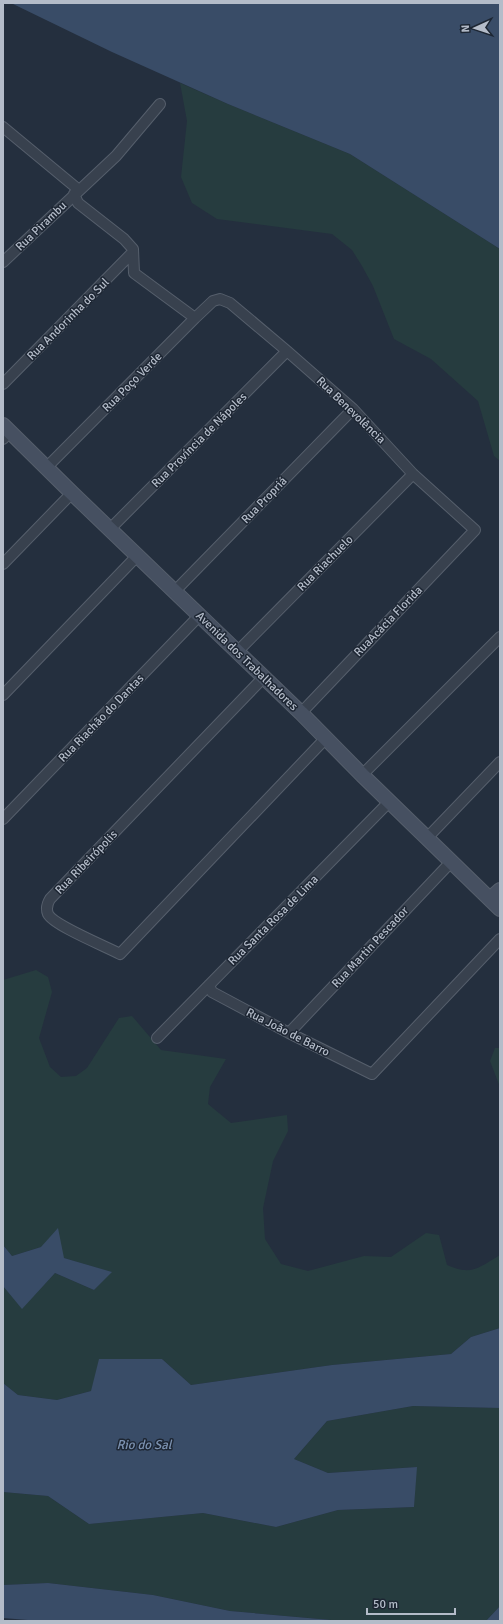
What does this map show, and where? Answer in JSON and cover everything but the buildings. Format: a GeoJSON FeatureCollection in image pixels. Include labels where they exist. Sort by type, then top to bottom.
{"type":"FeatureCollection","features":[{"type":"Feature","properties":{"kind":"street","name":"Rua Pirambu"},"geometry":{"type":"LineString","coordinates":[[3,262],[116,156],[160,104]]}},
{"type":"Feature","properties":{"kind":"street"},"geometry":{"type":"LineString","coordinates":[[3,127],[76,192],[78,203],[124,239],[133,249],[134,273],[195,318]]}},
{"type":"Feature","properties":{"kind":"street","name":"Rua Andorinha do Sul"},"geometry":{"type":"LineString","coordinates":[[3,384],[132,253]]}},
{"type":"Feature","properties":{"kind":"street","name":"Rua Poço Verde"},"geometry":{"type":"LineString","coordinates":[[46,468],[195,318],[213,301],[220,298]]}},
{"type":"Feature","properties":{"kind":"street","name":"Rua Benevolência"},"geometry":{"type":"LineString","coordinates":[[220,298],[230,303],[353,409],[413,474],[475,530]]}},
{"type":"Feature","properties":{"kind":"street","name":"Rua Província de Nápoles"},"geometry":{"type":"LineString","coordinates":[[110,529],[287,351]]}},
{"type":"Feature","properties":{"kind":"street","name":"Rua Propriá"},"geometry":{"type":"LineString","coordinates":[[175,591],[353,409]]}},
{"type":"Feature","properties":{"kind":"street","name":"Avenida dos Trabalhadores"},"geometry":{"type":"LineString","coordinates":[[5,432],[46,468],[175,591],[236,652],[301,713],[325,739],[451,862],[497,899]]}},
{"type":"Feature","properties":{"kind":"street","name":"Rua Riachuelo"},"geometry":{"type":"LineString","coordinates":[[236,652],[413,474]]}},
{"type":"Feature","properties":{"kind":"street"},"geometry":{"type":"LineString","coordinates":[[3,564],[72,493]]}},
{"type":"Feature","properties":{"kind":"street","name":"RuaAcácia Florida"},"geometry":{"type":"LineString","coordinates":[[301,713],[475,530]]}},
{"type":"Feature","properties":{"kind":"street"},"geometry":{"type":"LineString","coordinates":[[3,695],[137,556]]}},
{"type":"Feature","properties":{"kind":"street","name":"Rua Riachão do Dantas"},"geometry":{"type":"LineString","coordinates":[[3,819],[199,616]]}},
{"type":"Feature","properties":{"kind":"street"},"geometry":{"type":"LineString","coordinates":[[362,775],[500,637]]}},
{"type":"Feature","properties":{"kind":"street","name":"Rua Ribeirópolis"},"geometry":{"type":"LineString","coordinates":[[263,678],[50,899],[47,909],[51,918],[120,954],[325,739]]}},
{"type":"Feature","properties":{"kind":"street"},"geometry":{"type":"LineString","coordinates":[[427,838],[500,762]]}},
{"type":"Feature","properties":{"kind":"street","name":"Rua Santa Rosa de Lima"},"geometry":{"type":"LineString","coordinates":[[157,1038],[389,802]]}},
{"type":"Feature","properties":{"kind":"street","name":"Rua Martin Pescador"},"geometry":{"type":"LineString","coordinates":[[289,1033],[451,862]]}},
{"type":"Feature","properties":{"kind":"street","name":"Rua João de Barro"},"geometry":{"type":"LineString","coordinates":[[209,985],[212,992],[289,1033],[372,1074],[500,939]]}},
{"type":"Feature","properties":{"kind":"green space"},"geometry":{"type":"Polygon","coordinates":[[[180,83],[350,154],[500,249],[500,461],[494,456],[478,401],[431,359],[394,339],[373,286],[352,250],[332,234],[217,219],[192,203],[181,177],[187,121],[180,83]]]}},
{"type":"Feature","properties":{"kind":"green space"},"geometry":{"type":"Polygon","coordinates":[[[36,970],[48,977],[52,992],[39,1038],[50,1067],[61,1077],[76,1076],[87,1068],[119,1018],[132,1016],[161,1050],[226,1059],[210,1087],[208,1104],[231,1123],[287,1115],[288,1131],[273,1161],[263,1208],[265,1239],[281,1264],[308,1271],[364,1256],[391,1257],[426,1233],[439,1235],[447,1265],[456,1268],[463,1270],[475,1269],[500,1255],[500,1328],[471,1337],[451,1354],[332,1365],[191,1385],[162,1359],[91,1391],[57,1400],[18,1395],[3,1383],[3,1286],[22,1308],[55,1273],[94,1290],[111,1272],[64,1258],[41,1247],[12,1256],[3,1245],[3,980],[36,970]]]}},
{"type":"Feature","properties":{"kind":"green space"},"geometry":{"type":"Polygon","coordinates":[[[495,1048],[500,1048],[500,1087],[490,1061],[495,1048]]]}},
{"type":"Feature","properties":{"kind":"green space"},"geometry":{"type":"Polygon","coordinates":[[[413,1406],[500,1408],[500,1606],[486,1621],[342,1621],[230,1611],[153,1595],[48,1583],[3,1585],[3,1492],[48,1496],[89,1524],[203,1513],[276,1527],[338,1510],[414,1507],[416,1467],[328,1473],[294,1459],[327,1421],[413,1406]]]}},
{"type":"Feature","properties":{"kind":"water"},"geometry":{"type":"Polygon","coordinates":[[[11,3],[500,3],[500,249],[350,154],[228,104],[112,52],[11,3]]]}},
{"type":"Feature","properties":{"kind":"water"},"geometry":{"type":"Polygon","coordinates":[[[58,1228],[64,1258],[112,1272],[94,1290],[55,1273],[22,1309],[3,1286],[3,1245],[12,1256],[41,1247],[58,1228]]]}},
{"type":"Feature","properties":{"kind":"water","name":"Rio do Sal"},"geometry":{"type":"Polygon","coordinates":[[[500,1328],[500,1408],[413,1406],[327,1421],[294,1459],[328,1473],[417,1467],[414,1507],[338,1510],[276,1527],[203,1513],[89,1524],[48,1496],[3,1492],[3,1383],[18,1395],[57,1400],[91,1391],[99,1359],[162,1359],[191,1385],[332,1365],[451,1354],[471,1337],[500,1328]]]}},
{"type":"Feature","properties":{"kind":"water"},"geometry":{"type":"Polygon","coordinates":[[[48,1583],[153,1595],[230,1611],[342,1621],[40,1621],[3,1618],[3,1585],[48,1583]]]}},
{"type":"Feature","properties":{"kind":"water"},"geometry":{"type":"Polygon","coordinates":[[[500,1606],[500,1621],[486,1621],[500,1606]]]}}]}
